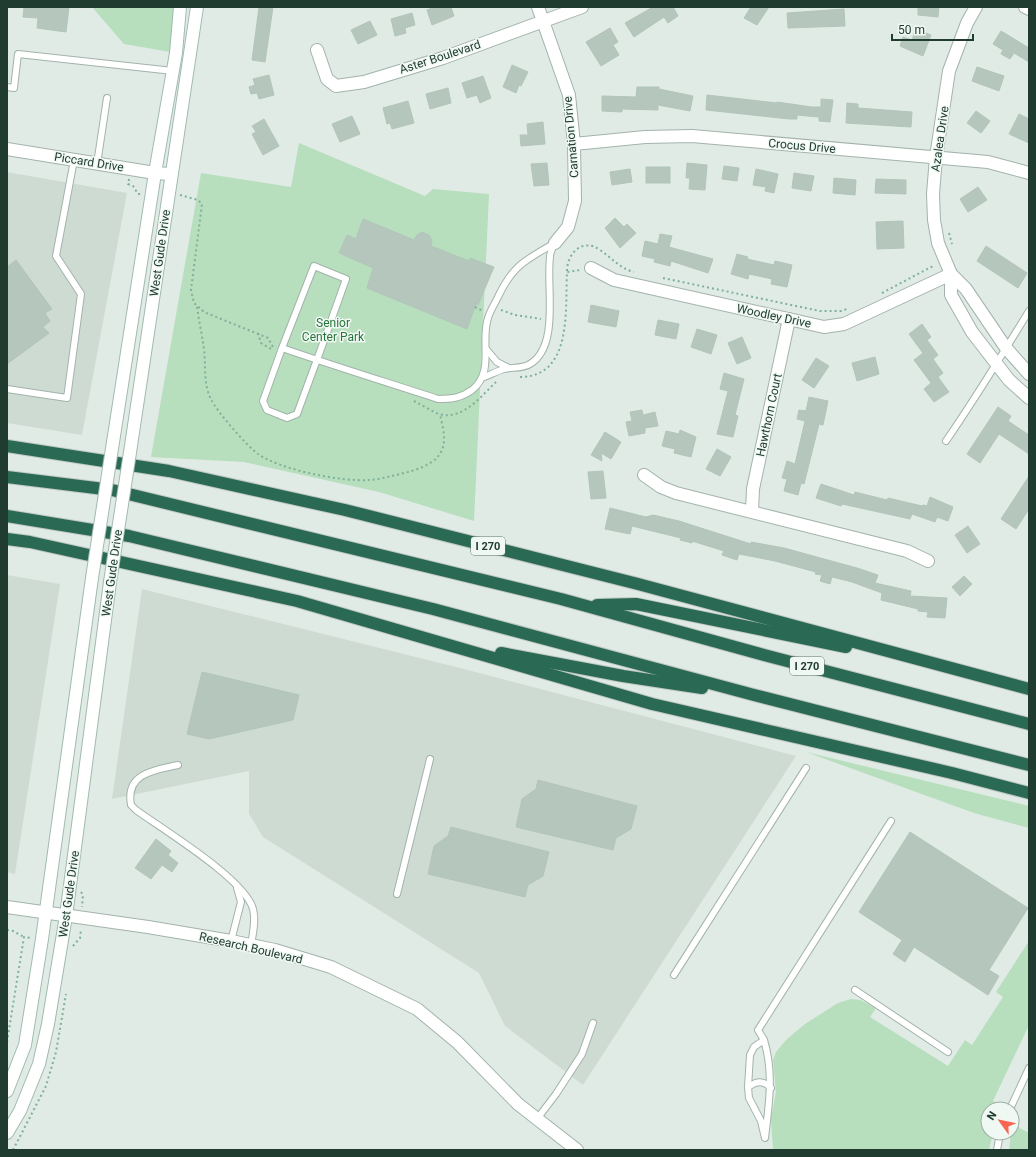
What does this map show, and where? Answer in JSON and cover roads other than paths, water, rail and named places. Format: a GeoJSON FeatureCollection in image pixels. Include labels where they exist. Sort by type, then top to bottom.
{"type":"FeatureCollection","features":[{"type":"Feature","properties":{"kind":"highway","name":"I 270"},"geometry":{"type":"LineString","coordinates":[[7,446],[169,471],[345,510],[638,584],[1029,689]]}},
{"type":"Feature","properties":{"kind":"highway","name":"I 270"},"geometry":{"type":"LineString","coordinates":[[7,476],[112,490],[586,606],[1029,724]]}},
{"type":"Feature","properties":{"kind":"highway"},"geometry":{"type":"LineString","coordinates":[[7,516],[129,536],[410,604],[754,695],[1029,765]]}},
{"type":"Feature","properties":{"kind":"highway"},"geometry":{"type":"LineString","coordinates":[[7,539],[30,542],[297,602],[652,704],[952,773],[1029,793]]}},
{"type":"Feature","properties":{"kind":"highway"},"geometry":{"type":"LineString","coordinates":[[586,606],[636,604],[963,671]]}},
{"type":"Feature","properties":{"kind":"highway"},"geometry":{"type":"LineString","coordinates":[[431,640],[623,676],[754,695]]}},
{"type":"Feature","properties":{"kind":"street","name":"West Gude Drive"},"geometry":{"type":"LineString","coordinates":[[7,1091],[25,1045],[46,914],[92,578],[155,173],[173,71],[180,7]]}},
{"type":"Feature","properties":{"kind":"street","name":"West Gude Drive"},"geometry":{"type":"LineString","coordinates":[[7,1133],[20,1111],[39,1064],[48,1024],[66,916],[110,582],[171,174],[198,7]]}},
{"type":"Feature","properties":{"kind":"street","name":"Carnation Drive"},"geometry":{"type":"LineString","coordinates":[[538,7],[569,95],[574,144],[575,201],[568,227],[555,243]]}},
{"type":"Feature","properties":{"kind":"street","name":"Aster Boulevard"},"geometry":{"type":"LineString","coordinates":[[317,50],[327,79],[336,86],[364,82],[443,58],[582,7]]}},
{"type":"Feature","properties":{"kind":"street","name":"Azalea Drive"},"geometry":{"type":"LineString","coordinates":[[976,7],[967,23],[949,71],[936,157],[933,194],[934,220],[938,243],[951,274],[966,289],[1006,348],[1029,374]]}},
{"type":"Feature","properties":{"kind":"street"},"geometry":{"type":"LineString","coordinates":[[1025,7],[1029,9]]}},
{"type":"Feature","properties":{"kind":"street","name":"Crocus Drive"},"geometry":{"type":"LineString","coordinates":[[574,144],[645,137],[692,136],[988,162],[1029,173]]}},
{"type":"Feature","properties":{"kind":"street","name":"Piccard Drive"},"geometry":{"type":"LineString","coordinates":[[7,149],[155,173],[171,174]]}},
{"type":"Feature","properties":{"kind":"street","name":"Woodley Drive"},"geometry":{"type":"LineString","coordinates":[[591,268],[614,280],[824,327],[844,324],[951,274]]}},
{"type":"Feature","properties":{"kind":"street","name":"Azalea Drive"},"geometry":{"type":"LineString","coordinates":[[951,274],[951,295],[972,332],[1009,380],[1029,398]]}},
{"type":"Feature","properties":{"kind":"street","name":"Hawthorn Court"},"geometry":{"type":"LineString","coordinates":[[752,511],[753,489],[789,319]]}},
{"type":"Feature","properties":{"kind":"street"},"geometry":{"type":"LineString","coordinates":[[644,475],[662,487],[676,492],[907,551],[928,561]]}},
{"type":"Feature","properties":{"kind":"street","name":"Research Boulevard"},"geometry":{"type":"LineString","coordinates":[[7,907],[46,914],[148,927],[231,941],[275,950],[331,967],[417,1009],[457,1042],[518,1104],[577,1150]]}},
{"type":"Feature","properties":{"kind":"lane"},"geometry":{"type":"LineString","coordinates":[[7,87],[14,88],[18,54],[173,71]]}},
{"type":"Feature","properties":{"kind":"lane"},"geometry":{"type":"LineString","coordinates":[[97,164],[107,98]]}},
{"type":"Feature","properties":{"kind":"lane"},"geometry":{"type":"LineString","coordinates":[[7,389],[67,398],[81,294],[56,256],[74,160]]}},
{"type":"Feature","properties":{"kind":"lane"},"geometry":{"type":"LineString","coordinates":[[484,377],[485,331],[488,317],[503,285],[515,268],[530,256],[555,243]]}},
{"type":"Feature","properties":{"kind":"lane"},"geometry":{"type":"LineString","coordinates":[[282,350],[438,399],[451,400],[464,396],[478,385],[484,377],[504,369],[530,364],[538,358],[545,347],[549,330],[550,256],[555,243]]}},
{"type":"Feature","properties":{"kind":"lane"},"geometry":{"type":"LineString","coordinates":[[314,266],[346,279],[297,414],[287,418],[267,410],[263,402],[282,350],[314,266]]}},
{"type":"Feature","properties":{"kind":"lane"},"geometry":{"type":"LineString","coordinates":[[946,441],[981,390],[996,363],[1029,311]]}},
{"type":"Feature","properties":{"kind":"lane"},"geometry":{"type":"LineString","coordinates":[[485,348],[497,362],[510,369]]}},
{"type":"Feature","properties":{"kind":"lane"},"geometry":{"type":"LineString","coordinates":[[397,894],[430,759]]}},
{"type":"Feature","properties":{"kind":"lane"},"geometry":{"type":"LineString","coordinates":[[178,765],[146,773],[141,776],[131,789],[131,805],[223,872],[250,901],[253,909],[254,920],[251,945]]}},
{"type":"Feature","properties":{"kind":"lane"},"geometry":{"type":"LineString","coordinates":[[674,975],[806,768]]}},
{"type":"Feature","properties":{"kind":"lane"},"geometry":{"type":"LineString","coordinates":[[764,1040],[754,1047],[750,1055],[748,1087],[749,1098],[761,1121],[765,1138],[771,1088],[769,1056],[764,1040],[758,1030],[891,821]]}},
{"type":"Feature","properties":{"kind":"lane"},"geometry":{"type":"LineString","coordinates":[[231,941],[241,902],[234,883]]}},
{"type":"Feature","properties":{"kind":"lane"},"geometry":{"type":"LineString","coordinates":[[855,990],[948,1052]]}},
{"type":"Feature","properties":{"kind":"lane"},"geometry":{"type":"LineString","coordinates":[[537,1119],[556,1094],[582,1054],[594,1023]]}},
{"type":"Feature","properties":{"kind":"lane"},"geometry":{"type":"LineString","coordinates":[[1014,1101],[1029,1068]]}},
{"type":"Feature","properties":{"kind":"lane"},"geometry":{"type":"LineString","coordinates":[[748,1087],[762,1081],[771,1088]]}},
{"type":"Feature","properties":{"kind":"park label","name":"Senior Center Park"},"geometry":{"type":"Point","coordinates":[333,330]}}]}
